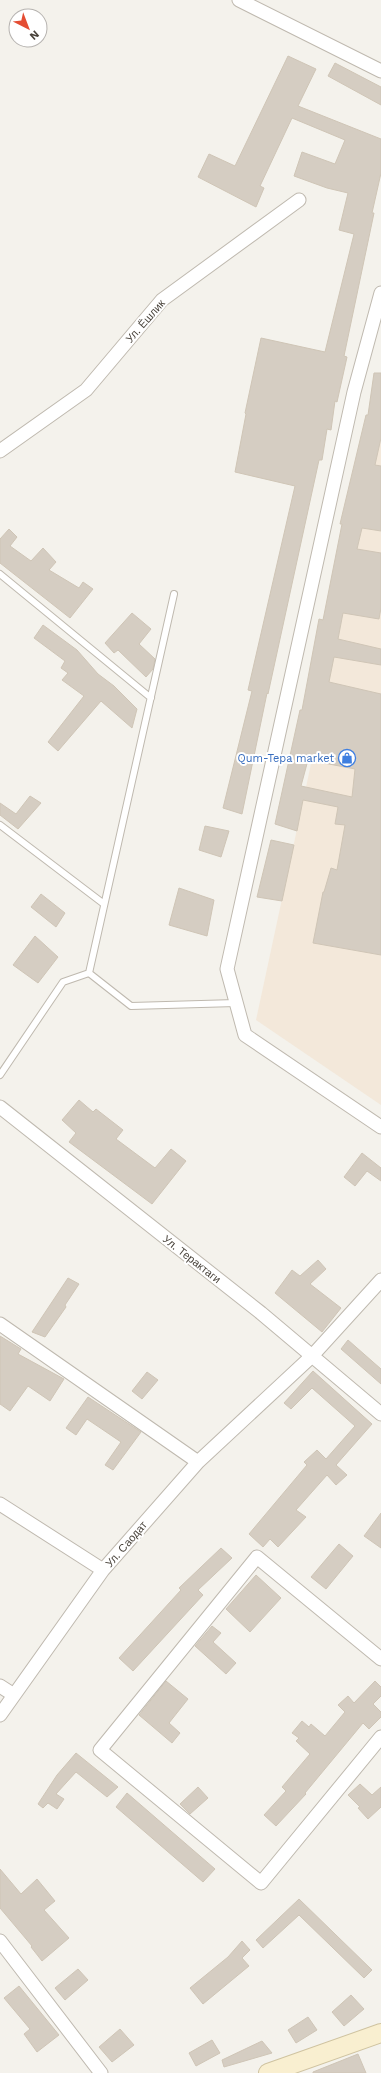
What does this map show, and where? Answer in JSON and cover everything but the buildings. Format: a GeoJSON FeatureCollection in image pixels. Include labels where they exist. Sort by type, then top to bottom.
{"type":"FeatureCollection","features":[{"type":"Feature","properties":{"kind":"street"},"geometry":{"type":"LineString","coordinates":[[239,0],[381,71]]}},
{"type":"Feature","properties":{"kind":"street","name":"Ул. Ёшлик"},"geometry":{"type":"LineString","coordinates":[[0,451],[86,390],[162,300],[298,200]]}},
{"type":"Feature","properties":{"kind":"street"},"geometry":{"type":"LineString","coordinates":[[381,293],[352,400],[227,969],[245,1035],[381,1127]]}},
{"type":"Feature","properties":{"kind":"street","name":"Ул. Терактаги"},"geometry":{"type":"LineString","coordinates":[[0,1107],[261,1313],[381,1414]]}},
{"type":"Feature","properties":{"kind":"street","name":"Ул. Саодат"},"geometry":{"type":"LineString","coordinates":[[0,1504],[103,1570],[198,1462],[312,1356],[381,1280]]}},
{"type":"Feature","properties":{"kind":"street"},"geometry":{"type":"LineString","coordinates":[[0,1324],[198,1462]]}},
{"type":"Feature","properties":{"kind":"street"},"geometry":{"type":"LineString","coordinates":[[381,1659],[257,1557],[100,1750],[261,1883],[381,1737]]}},
{"type":"Feature","properties":{"kind":"street"},"geometry":{"type":"LineString","coordinates":[[0,1715],[103,1570]]}},
{"type":"Feature","properties":{"kind":"street"},"geometry":{"type":"LineString","coordinates":[[0,1686],[14,1695]]}},
{"type":"Feature","properties":{"kind":"street"},"geometry":{"type":"LineString","coordinates":[[0,1942],[101,2073]]}},
{"type":"Feature","properties":{"kind":"street"},"geometry":{"type":"LineString","coordinates":[[268,2073],[381,2033]]}},
{"type":"Feature","properties":{"kind":"lane"},"geometry":{"type":"LineString","coordinates":[[0,574],[151,698]]}},
{"type":"Feature","properties":{"kind":"lane"},"geometry":{"type":"LineString","coordinates":[[89,973],[174,594]]}},
{"type":"Feature","properties":{"kind":"lane"},"geometry":{"type":"LineString","coordinates":[[0,826],[104,904]]}},
{"type":"Feature","properties":{"kind":"lane"},"geometry":{"type":"LineString","coordinates":[[89,973],[131,1006],[236,1003]]}},
{"type":"Feature","properties":{"kind":"lane"},"geometry":{"type":"LineString","coordinates":[[0,1075],[63,982],[89,973]]}},
{"type":"Feature","properties":{"kind":"shaded area","name":"Qum-Tepa market"},"geometry":{"type":"Polygon","coordinates":[[[381,438],[381,1105],[256,1020],[381,438]]]}},
{"type":"Feature","properties":{"kind":"place","name":"Qum-Tepa market"},"geometry":{"type":"Point","coordinates":[347,758]}}]}
